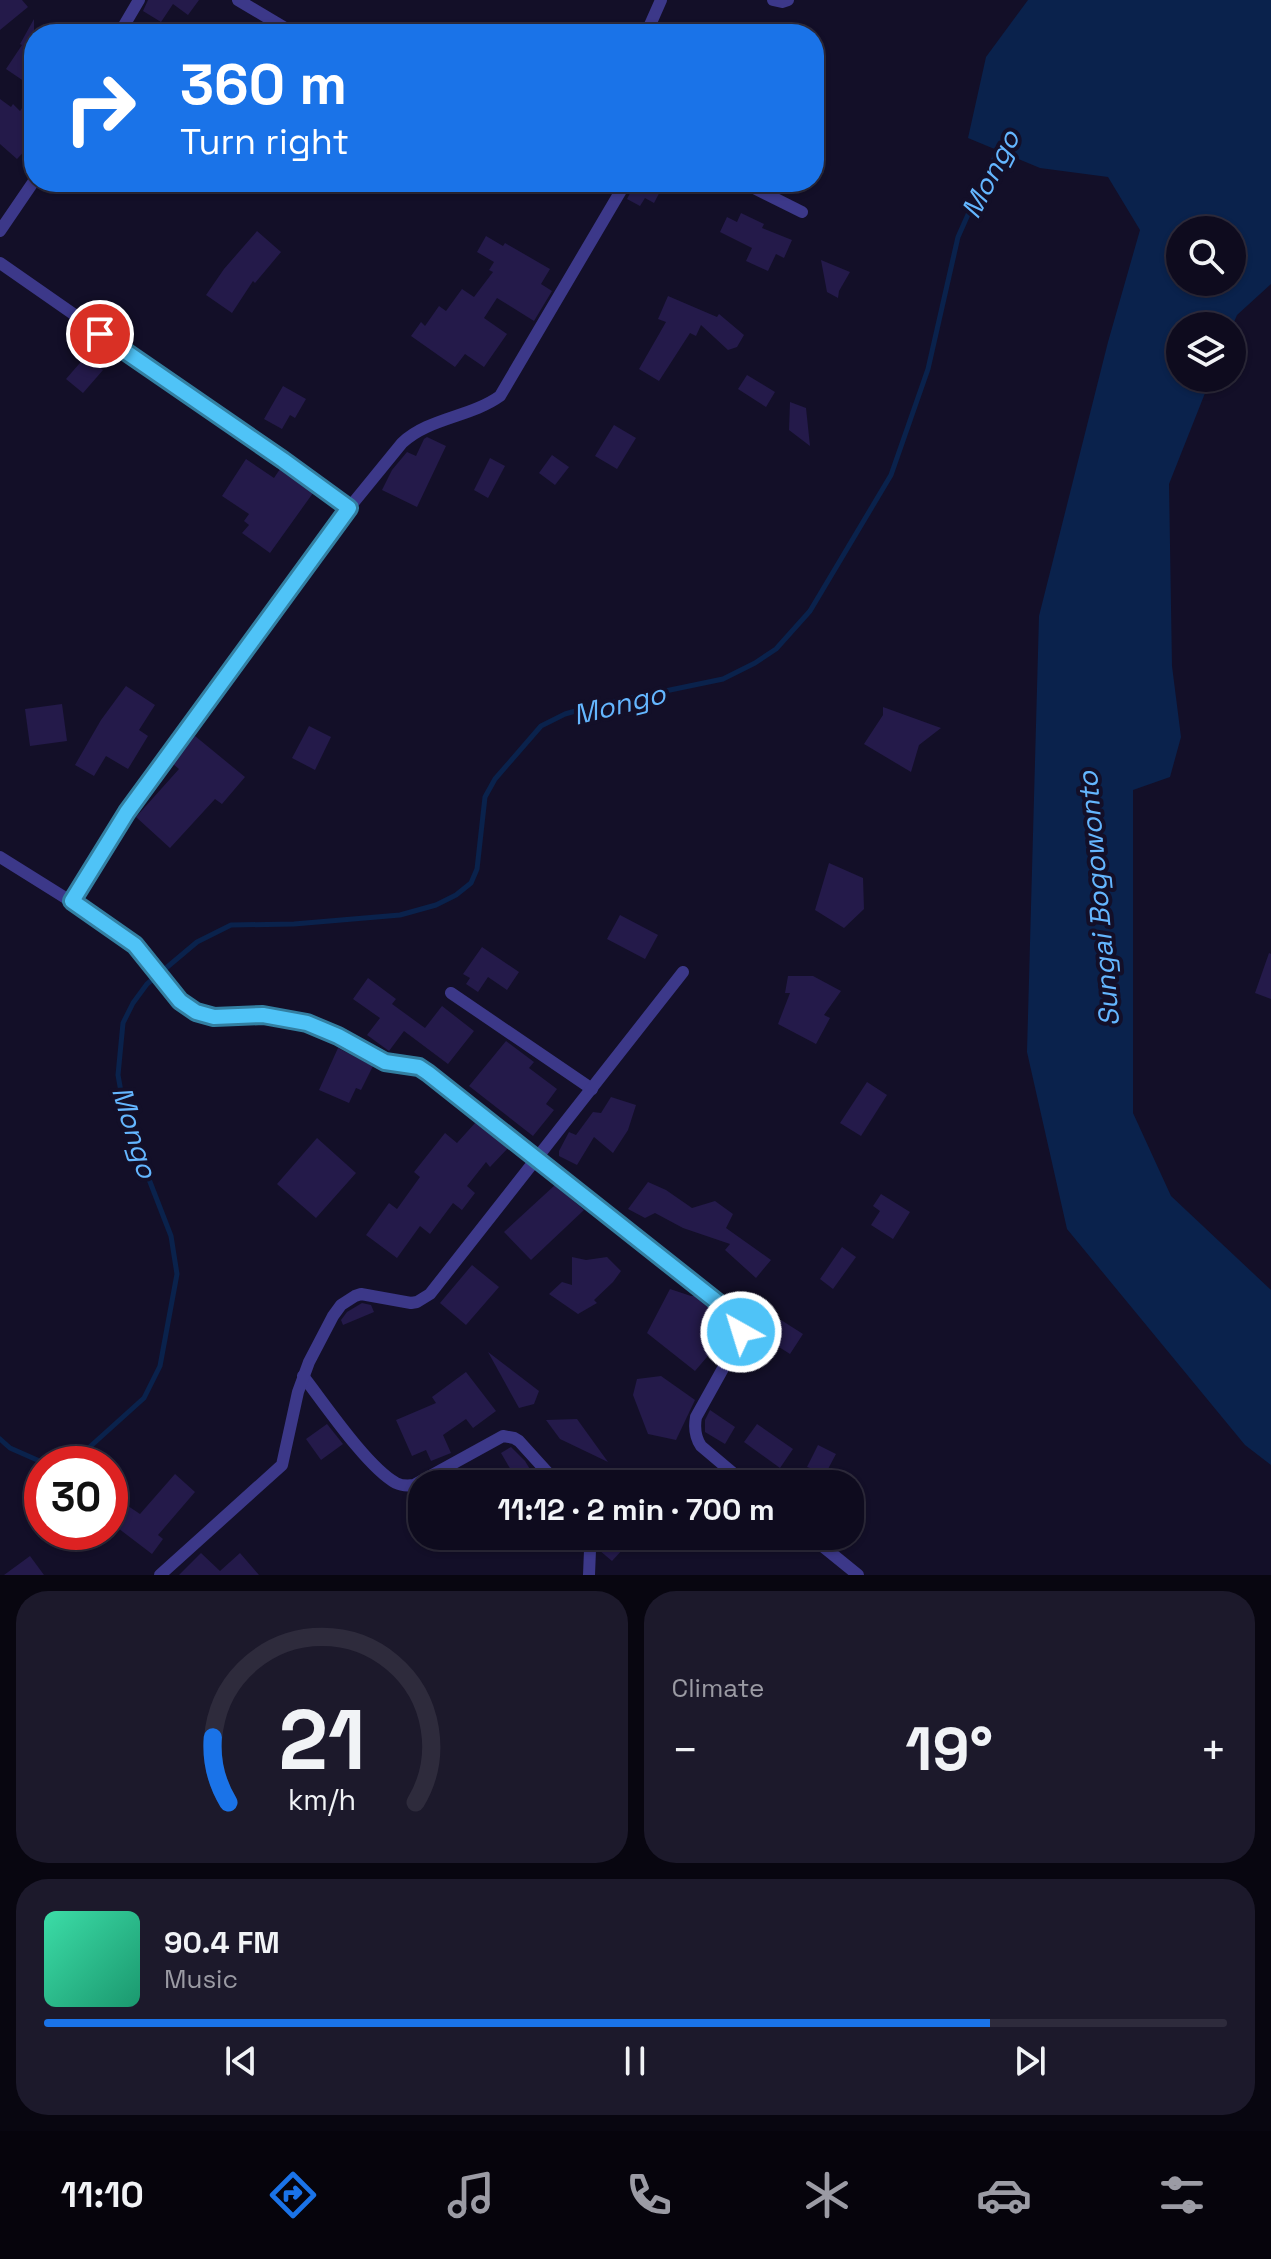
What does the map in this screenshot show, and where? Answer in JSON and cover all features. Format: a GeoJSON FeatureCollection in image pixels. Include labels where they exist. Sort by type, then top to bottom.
{"type":"FeatureCollection","features":[{"type":"Feature","properties":{"kind":"street"},"geometry":{"type":"LineString","coordinates":[[125,24],[139,0]]}},
{"type":"Feature","properties":{"kind":"street"},"geometry":{"type":"LineString","coordinates":[[238,0],[278,24]]}},
{"type":"Feature","properties":{"kind":"street"},"geometry":{"type":"LineString","coordinates":[[650,24],[661,0]]}},
{"type":"Feature","properties":{"kind":"street"},"geometry":{"type":"LineString","coordinates":[[773,0],[788,0]]}},
{"type":"Feature","properties":{"kind":"street"},"geometry":{"type":"LineString","coordinates":[[0,231],[27,192]]}},
{"type":"Feature","properties":{"kind":"street"},"geometry":{"type":"LineString","coordinates":[[72,901],[127,812],[349,508],[406,439],[500,396],[620,192]]}},
{"type":"Feature","properties":{"kind":"street"},"geometry":{"type":"LineString","coordinates":[[762,192],[802,212]]}},
{"type":"Feature","properties":{"kind":"street"},"geometry":{"type":"LineString","coordinates":[[0,263],[349,508]]}},
{"type":"Feature","properties":{"kind":"street"},"geometry":{"type":"LineString","coordinates":[[0,857],[72,901],[135,945],[180,1001],[196,1012],[214,1017],[263,1015],[307,1023],[385,1062],[419,1067],[735,1317],[740,1338],[696,1417],[695,1426],[701,1446],[729,1470]]}},
{"type":"Feature","properties":{"kind":"street"},"geometry":{"type":"LineString","coordinates":[[160,1575],[282,1465],[303,1376],[341,1305],[355,1296],[370,1294],[411,1303],[430,1294],[683,972]]}},
{"type":"Feature","properties":{"kind":"street"},"geometry":{"type":"LineString","coordinates":[[451,993],[592,1089]]}},
{"type":"Feature","properties":{"kind":"street"},"geometry":{"type":"LineString","coordinates":[[303,1376],[371,1461],[397,1484],[408,1486]]}},
{"type":"Feature","properties":{"kind":"street"},"geometry":{"type":"LineString","coordinates":[[441,1470],[503,1436],[519,1441],[545,1470]]}},
{"type":"Feature","properties":{"kind":"street"},"geometry":{"type":"LineString","coordinates":[[589,1575],[590,1550]]}},
{"type":"Feature","properties":{"kind":"street"},"geometry":{"type":"LineString","coordinates":[[827,1550],[858,1575]]}},
{"type":"Feature","properties":{"kind":"water","name":"Sungai Bogowonto"},"geometry":{"type":"Polygon","coordinates":[[[1028,0],[1271,0],[1271,284],[1240,312],[1166,312],[1166,392],[1205,392],[1169,484],[1172,666],[1181,737],[1170,777],[1133,790],[1133,1113],[1171,1196],[1271,1290],[1271,1465],[1245,1445],[1067,1229],[1027,1052],[1039,616],[1108,342],[1140,230],[1108,177],[1040,168],[968,138],[986,57],[1028,0]]]}},
{"type":"Feature","properties":{"kind":"building"},"geometry":{"type":"Polygon","coordinates":[[[0,0],[22,0],[28,7],[0,30],[0,0]]]}},
{"type":"Feature","properties":{"kind":"building"},"geometry":{"type":"Polygon","coordinates":[[[148,0],[199,0],[188,15],[173,4],[161,22],[143,11],[148,0]]]}},
{"type":"Feature","properties":{"kind":"building"},"geometry":{"type":"Polygon","coordinates":[[[24,37],[24,81],[6,69],[24,37]]]}},
{"type":"Feature","properties":{"kind":"building"},"geometry":{"type":"Polygon","coordinates":[[[0,99],[11,107],[13,104],[20,111],[24,105],[24,152],[17,159],[0,144],[0,99]]]}},
{"type":"Feature","properties":{"kind":"building"},"geometry":{"type":"Polygon","coordinates":[[[631,192],[660,192],[654,203],[645,198],[640,206],[627,199],[631,192]]]}},
{"type":"Feature","properties":{"kind":"building"},"geometry":{"type":"Polygon","coordinates":[[[741,213],[764,224],[762,228],[792,240],[784,258],[776,254],[768,271],[746,261],[752,248],[720,232],[727,217],[737,222],[741,213]]]}},
{"type":"Feature","properties":{"kind":"building"},"geometry":{"type":"Polygon","coordinates":[[[257,231],[281,252],[255,283],[253,281],[232,313],[206,295],[257,231]]]}},
{"type":"Feature","properties":{"kind":"building"},"geometry":{"type":"Polygon","coordinates":[[[486,236],[503,246],[505,243],[550,269],[541,284],[552,291],[534,321],[497,298],[484,318],[507,334],[484,367],[465,354],[455,367],[411,336],[421,322],[425,326],[439,306],[446,311],[462,289],[474,297],[493,272],[489,270],[494,262],[477,252],[486,236]]]}},
{"type":"Feature","properties":{"kind":"building"},"geometry":{"type":"Polygon","coordinates":[[[821,260],[850,272],[838,298],[827,292],[821,260]]]}},
{"type":"Feature","properties":{"kind":"building"},"geometry":{"type":"Polygon","coordinates":[[[668,296],[717,317],[719,314],[744,335],[737,347],[728,350],[701,325],[696,336],[690,333],[659,381],[639,369],[666,322],[658,319],[668,296]]]}},
{"type":"Feature","properties":{"kind":"building"},"geometry":{"type":"Polygon","coordinates":[[[86,356],[103,370],[83,393],[66,379],[86,356]]]}},
{"type":"Feature","properties":{"kind":"building"},"geometry":{"type":"Polygon","coordinates":[[[747,375],[775,392],[766,407],[738,389],[747,375]]]}},
{"type":"Feature","properties":{"kind":"building"},"geometry":{"type":"Polygon","coordinates":[[[283,386],[306,399],[295,418],[290,415],[282,429],[264,419],[283,386]]]}},
{"type":"Feature","properties":{"kind":"building"},"geometry":{"type":"Polygon","coordinates":[[[790,402],[806,408],[810,446],[789,430],[790,402]]]}},
{"type":"Feature","properties":{"kind":"building"},"geometry":{"type":"Polygon","coordinates":[[[614,425],[636,438],[617,469],[595,456],[614,425]]]}},
{"type":"Feature","properties":{"kind":"building"},"geometry":{"type":"Polygon","coordinates":[[[427,437],[446,446],[417,507],[382,490],[392,470],[407,452],[416,456],[427,437]]]}},
{"type":"Feature","properties":{"kind":"building"},"geometry":{"type":"Polygon","coordinates":[[[552,455],[569,467],[555,485],[539,473],[552,455]]]}},
{"type":"Feature","properties":{"kind":"building"},"geometry":{"type":"Polygon","coordinates":[[[490,458],[505,466],[488,498],[474,490],[490,458]]]}},
{"type":"Feature","properties":{"kind":"building"},"geometry":{"type":"Polygon","coordinates":[[[246,459],[274,478],[280,469],[313,493],[270,553],[242,533],[249,525],[244,521],[249,514],[222,496],[246,459]]]}},
{"type":"Feature","properties":{"kind":"building"},"geometry":{"type":"Polygon","coordinates":[[[126,686],[155,705],[139,730],[148,736],[128,769],[106,756],[94,776],[75,765],[101,720],[126,686]]]}},
{"type":"Feature","properties":{"kind":"building"},"geometry":{"type":"Polygon","coordinates":[[[62,704],[67,741],[30,746],[25,709],[62,704]]]}},
{"type":"Feature","properties":{"kind":"building"},"geometry":{"type":"Polygon","coordinates":[[[883,707],[941,728],[919,745],[911,772],[864,744],[883,715],[883,707]]]}},
{"type":"Feature","properties":{"kind":"building"},"geometry":{"type":"Polygon","coordinates":[[[309,726],[331,737],[315,770],[292,758],[309,726]]]}},
{"type":"Feature","properties":{"kind":"building"},"geometry":{"type":"Polygon","coordinates":[[[195,736],[245,777],[222,804],[215,799],[170,848],[136,817],[179,769],[173,764],[195,736]]]}},
{"type":"Feature","properties":{"kind":"building"},"geometry":{"type":"Polygon","coordinates":[[[829,863],[863,878],[864,909],[844,928],[815,910],[829,863]]]}},
{"type":"Feature","properties":{"kind":"building"},"geometry":{"type":"Polygon","coordinates":[[[620,915],[658,935],[645,959],[607,939],[620,915]]]}},
{"type":"Feature","properties":{"kind":"building"},"geometry":{"type":"Polygon","coordinates":[[[482,947],[519,972],[507,990],[488,977],[478,992],[466,984],[470,978],[463,974],[482,947]]]}},
{"type":"Feature","properties":{"kind":"building"},"geometry":{"type":"Polygon","coordinates":[[[1271,954],[1271,999],[1255,993],[1271,954]]]}},
{"type":"Feature","properties":{"kind":"building"},"geometry":{"type":"Polygon","coordinates":[[[788,976],[813,976],[841,991],[824,1015],[830,1018],[816,1044],[778,1024],[790,993],[785,993],[788,976]]]}},
{"type":"Feature","properties":{"kind":"building"},"geometry":{"type":"Polygon","coordinates":[[[368,978],[396,999],[392,1004],[425,1028],[442,1006],[474,1031],[448,1064],[404,1031],[389,1051],[367,1035],[380,1018],[353,999],[368,978]]]}},
{"type":"Feature","properties":{"kind":"building"},"geometry":{"type":"Polygon","coordinates":[[[506,1041],[534,1062],[529,1068],[557,1089],[546,1104],[554,1110],[533,1136],[469,1086],[506,1041]]]}},
{"type":"Feature","properties":{"kind":"building"},"geometry":{"type":"Polygon","coordinates":[[[338,1048],[373,1066],[361,1090],[356,1088],[349,1103],[319,1090],[338,1048]]]}},
{"type":"Feature","properties":{"kind":"building"},"geometry":{"type":"Polygon","coordinates":[[[867,1082],[887,1095],[861,1136],[840,1123],[867,1082]]]}},
{"type":"Feature","properties":{"kind":"building"},"geometry":{"type":"Polygon","coordinates":[[[611,1097],[636,1105],[628,1130],[613,1153],[594,1137],[577,1165],[559,1156],[569,1132],[576,1135],[593,1112],[601,1113],[611,1097]]]}},
{"type":"Feature","properties":{"kind":"building"},"geometry":{"type":"Polygon","coordinates":[[[476,1122],[508,1148],[490,1167],[486,1162],[467,1186],[475,1193],[462,1210],[453,1203],[430,1234],[420,1226],[397,1258],[366,1235],[389,1203],[397,1209],[420,1177],[414,1172],[445,1133],[457,1143],[476,1122]]]}},
{"type":"Feature","properties":{"kind":"building"},"geometry":{"type":"Polygon","coordinates":[[[317,1138],[356,1173],[316,1218],[277,1184],[317,1138]]]}},
{"type":"Feature","properties":{"kind":"building"},"geometry":{"type":"Polygon","coordinates":[[[648,1182],[692,1208],[715,1201],[733,1214],[726,1228],[771,1260],[756,1278],[725,1250],[730,1244],[683,1228],[655,1213],[645,1218],[628,1209],[648,1182]]]}},
{"type":"Feature","properties":{"kind":"building"},"geometry":{"type":"Polygon","coordinates":[[[555,1185],[584,1210],[531,1260],[504,1232],[555,1185]]]}},
{"type":"Feature","properties":{"kind":"building"},"geometry":{"type":"Polygon","coordinates":[[[881,1194],[910,1212],[893,1239],[871,1225],[880,1211],[873,1206],[881,1194]]]}},
{"type":"Feature","properties":{"kind":"building"},"geometry":{"type":"Polygon","coordinates":[[[842,1247],[856,1257],[833,1289],[820,1279],[842,1247]]]}},
{"type":"Feature","properties":{"kind":"building"},"geometry":{"type":"Polygon","coordinates":[[[572,1257],[586,1260],[607,1257],[621,1271],[594,1300],[597,1303],[578,1314],[549,1294],[562,1282],[572,1285],[572,1257]]]}},
{"type":"Feature","properties":{"kind":"building"},"geometry":{"type":"Polygon","coordinates":[[[472,1265],[499,1287],[466,1325],[440,1303],[472,1265]]]}},
{"type":"Feature","properties":{"kind":"building"},"geometry":{"type":"Polygon","coordinates":[[[670,1289],[695,1296],[714,1311],[730,1330],[695,1371],[647,1333],[670,1289]]]}},
{"type":"Feature","properties":{"kind":"building"},"geometry":{"type":"Polygon","coordinates":[[[362,1303],[371,1305],[374,1312],[343,1325],[341,1320],[347,1312],[362,1303]]]}},
{"type":"Feature","properties":{"kind":"building"},"geometry":{"type":"Polygon","coordinates":[[[781,1320],[803,1334],[790,1354],[757,1333],[763,1323],[774,1330],[781,1320]]]}},
{"type":"Feature","properties":{"kind":"building"},"geometry":{"type":"Polygon","coordinates":[[[488,1352],[539,1391],[534,1404],[519,1408],[488,1352]]]}},
{"type":"Feature","properties":{"kind":"building"},"geometry":{"type":"Polygon","coordinates":[[[466,1372],[496,1411],[473,1428],[466,1419],[443,1435],[451,1453],[431,1461],[426,1450],[412,1456],[396,1420],[436,1403],[432,1397],[466,1372]]]}},
{"type":"Feature","properties":{"kind":"building"},"geometry":{"type":"Polygon","coordinates":[[[661,1376],[695,1400],[676,1440],[648,1434],[633,1395],[637,1379],[661,1376]]]}},
{"type":"Feature","properties":{"kind":"building"},"geometry":{"type":"Polygon","coordinates":[[[710,1410],[735,1427],[725,1444],[705,1432],[705,1420],[710,1410]]]}},
{"type":"Feature","properties":{"kind":"building"},"geometry":{"type":"Polygon","coordinates":[[[577,1419],[608,1462],[560,1439],[546,1420],[577,1419]]]}},
{"type":"Feature","properties":{"kind":"building"},"geometry":{"type":"Polygon","coordinates":[[[327,1424],[343,1444],[321,1460],[306,1439],[327,1424]]]}},
{"type":"Feature","properties":{"kind":"building"},"geometry":{"type":"Polygon","coordinates":[[[757,1424],[793,1449],[780,1468],[744,1442],[757,1424]]]}},
{"type":"Feature","properties":{"kind":"building"},"geometry":{"type":"Polygon","coordinates":[[[818,1445],[836,1454],[827,1470],[809,1470],[807,1467],[818,1445]]]}},
{"type":"Feature","properties":{"kind":"building"},"geometry":{"type":"Polygon","coordinates":[[[511,1447],[530,1470],[511,1470],[501,1453],[511,1447]]]}},
{"type":"Feature","properties":{"kind":"building"},"geometry":{"type":"Polygon","coordinates":[[[175,1474],[195,1492],[158,1535],[163,1539],[152,1554],[128,1536],[128,1506],[140,1514],[175,1474]]]}},
{"type":"Feature","properties":{"kind":"building"},"geometry":{"type":"Polygon","coordinates":[[[599,1550],[622,1550],[612,1561],[599,1550]]]}},
{"type":"Feature","properties":{"kind":"building"},"geometry":{"type":"Polygon","coordinates":[[[201,1553],[220,1571],[240,1553],[259,1575],[179,1575],[201,1553]]]}},
{"type":"Feature","properties":{"kind":"building"},"geometry":{"type":"Polygon","coordinates":[[[30,1556],[44,1575],[4,1575],[30,1556]]]}},
{"type":"Feature","properties":{"kind":"waterway","name":"Mongo"},"geometry":{"type":"LineString","coordinates":[[0,1439],[10,1448],[44,1463],[83,1453],[144,1398],[160,1366],[177,1274],[171,1236],[126,1120],[118,1075],[123,1023],[147,984],[197,942],[231,925],[294,924],[400,915],[436,905],[456,895],[471,883],[477,869],[485,797],[495,779],[541,726],[565,714],[593,706],[723,679],[776,649],[810,611],[891,475],[928,369],[958,237],[1001,146]]}},
{"type":"Feature","properties":{"kind":"route"},"geometry":{"type":"LineString","coordinates":[[100,334],[349,508],[127,812],[72,901],[135,945],[180,1001],[196,1012],[214,1017],[263,1015],[307,1023],[385,1062],[419,1067],[730,1312],[740,1325],[741,1332]]}}]}
